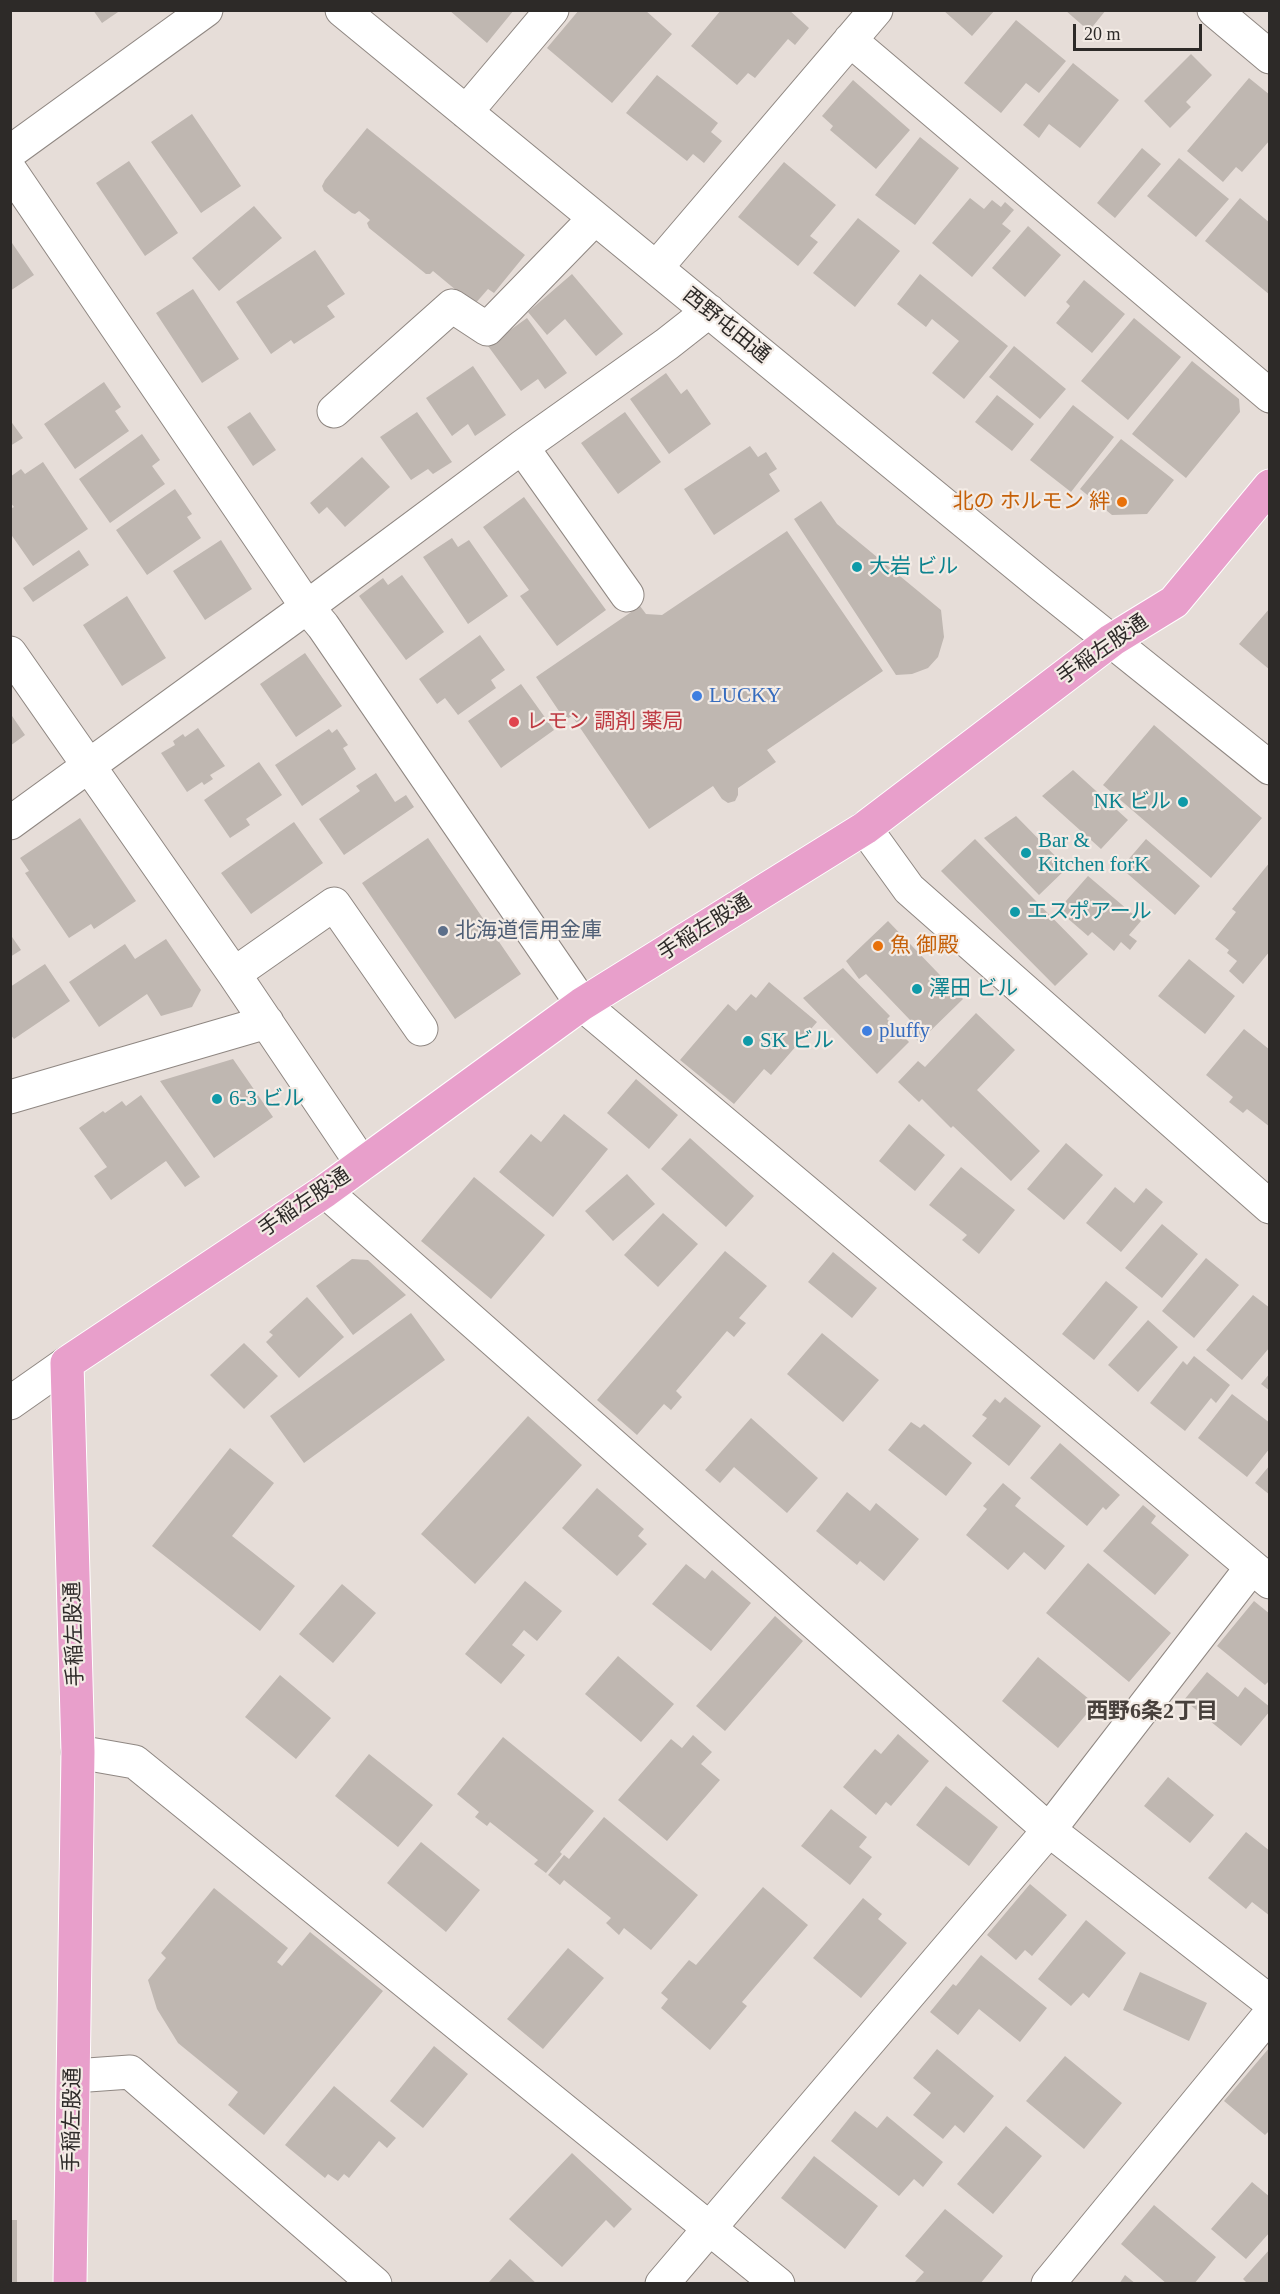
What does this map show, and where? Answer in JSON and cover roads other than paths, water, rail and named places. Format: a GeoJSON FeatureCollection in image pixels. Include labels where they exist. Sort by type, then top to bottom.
{"type":"FeatureCollection","features":[{"type":"Feature","properties":{"kind":"main road","name":"手稲左股通"},"geometry":{"type":"LineString","coordinates":[[70,2283],[78,1752],[67,1363],[325,1191],[582,1004],[865,828],[1112,640],[1174,602],[1269,486]]}},
{"type":"Feature","properties":{"kind":"street"},"geometry":{"type":"LineString","coordinates":[[10,152],[206,10]]}},
{"type":"Feature","properties":{"kind":"street","name":"西野屯田通"},"geometry":{"type":"LineString","coordinates":[[342,10],[1269,768]]}},
{"type":"Feature","properties":{"kind":"street"},"geometry":{"type":"LineString","coordinates":[[466,112],[552,10]]}},
{"type":"Feature","properties":{"kind":"street"},"geometry":{"type":"LineString","coordinates":[[656,268],[876,10]]}},
{"type":"Feature","properties":{"kind":"street"},"geometry":{"type":"LineString","coordinates":[[1214,10],[1269,57]]}},
{"type":"Feature","properties":{"kind":"street"},"geometry":{"type":"LineString","coordinates":[[850,40],[1269,396]]}},
{"type":"Feature","properties":{"kind":"street"},"geometry":{"type":"LineString","coordinates":[[10,170],[308,608],[323,626],[582,1004],[1261,1574],[1049,1830],[662,2283]]}},
{"type":"Feature","properties":{"kind":"street"},"geometry":{"type":"LineString","coordinates":[[334,411],[452,306],[487,329],[595,218]]}},
{"type":"Feature","properties":{"kind":"street"},"geometry":{"type":"LineString","coordinates":[[10,823],[308,608],[522,447],[667,344],[709,311]]}},
{"type":"Feature","properties":{"kind":"street"},"geometry":{"type":"LineString","coordinates":[[522,447],[627,595]]}},
{"type":"Feature","properties":{"kind":"street"},"geometry":{"type":"LineString","coordinates":[[10,653],[88,768],[234,974],[362,1164]]}},
{"type":"Feature","properties":{"kind":"street"},"geometry":{"type":"LineString","coordinates":[[865,828],[909,889],[1269,1207]]}},
{"type":"Feature","properties":{"kind":"street"},"geometry":{"type":"LineString","coordinates":[[234,974],[334,904],[421,1029]]}},
{"type":"Feature","properties":{"kind":"street"},"geometry":{"type":"LineString","coordinates":[[10,1097],[267,1022]]}},
{"type":"Feature","properties":{"kind":"street"},"geometry":{"type":"LineString","coordinates":[[325,1191],[1049,1830],[1269,2002]]}},
{"type":"Feature","properties":{"kind":"street"},"geometry":{"type":"LineString","coordinates":[[10,1402],[67,1363]]}},
{"type":"Feature","properties":{"kind":"street"},"geometry":{"type":"LineString","coordinates":[[78,1752],[135,1762],[778,2283]]}},
{"type":"Feature","properties":{"kind":"street"},"geometry":{"type":"LineString","coordinates":[[1048,2283],[1269,2014]]}},
{"type":"Feature","properties":{"kind":"street"},"geometry":{"type":"LineString","coordinates":[[74,2076],[130,2072],[375,2283]]}},
{"type":"Feature","properties":{"kind":"place","name":"北の ホルモン 絆"},"geometry":{"type":"Point","coordinates":[1122,502]}},
{"type":"Feature","properties":{"kind":"place","name":"大岩 ビル"},"geometry":{"type":"Point","coordinates":[857,567]}},
{"type":"Feature","properties":{"kind":"place","name":"LUCKY"},"geometry":{"type":"Point","coordinates":[697,696]}},
{"type":"Feature","properties":{"kind":"place","name":"レモン 調剤 薬局"},"geometry":{"type":"Point","coordinates":[514,722]}},
{"type":"Feature","properties":{"kind":"place","name":"NK ビル"},"geometry":{"type":"Point","coordinates":[1183,802]}},
{"type":"Feature","properties":{"kind":"place","name":"Bar & Kitchen forK"},"geometry":{"type":"Point","coordinates":[1026,853]}},
{"type":"Feature","properties":{"kind":"place","name":"エスポアール"},"geometry":{"type":"Point","coordinates":[1015,912]}},
{"type":"Feature","properties":{"kind":"place","name":"北海道信用金庫"},"geometry":{"type":"Point","coordinates":[443,931]}},
{"type":"Feature","properties":{"kind":"place","name":"魚 御殿"},"geometry":{"type":"Point","coordinates":[878,946]}},
{"type":"Feature","properties":{"kind":"place","name":"澤田 ビル"},"geometry":{"type":"Point","coordinates":[917,989]}},
{"type":"Feature","properties":{"kind":"place","name":"pluffy"},"geometry":{"type":"Point","coordinates":[867,1031]}},
{"type":"Feature","properties":{"kind":"place","name":"SK ビル"},"geometry":{"type":"Point","coordinates":[748,1041]}},
{"type":"Feature","properties":{"kind":"place","name":"6-3 ビル"},"geometry":{"type":"Point","coordinates":[217,1099]}},
{"type":"Feature","properties":{"kind":"district","name":"西野6条2丁目"},"geometry":{"type":"Point","coordinates":[1152,1712]}}]}
